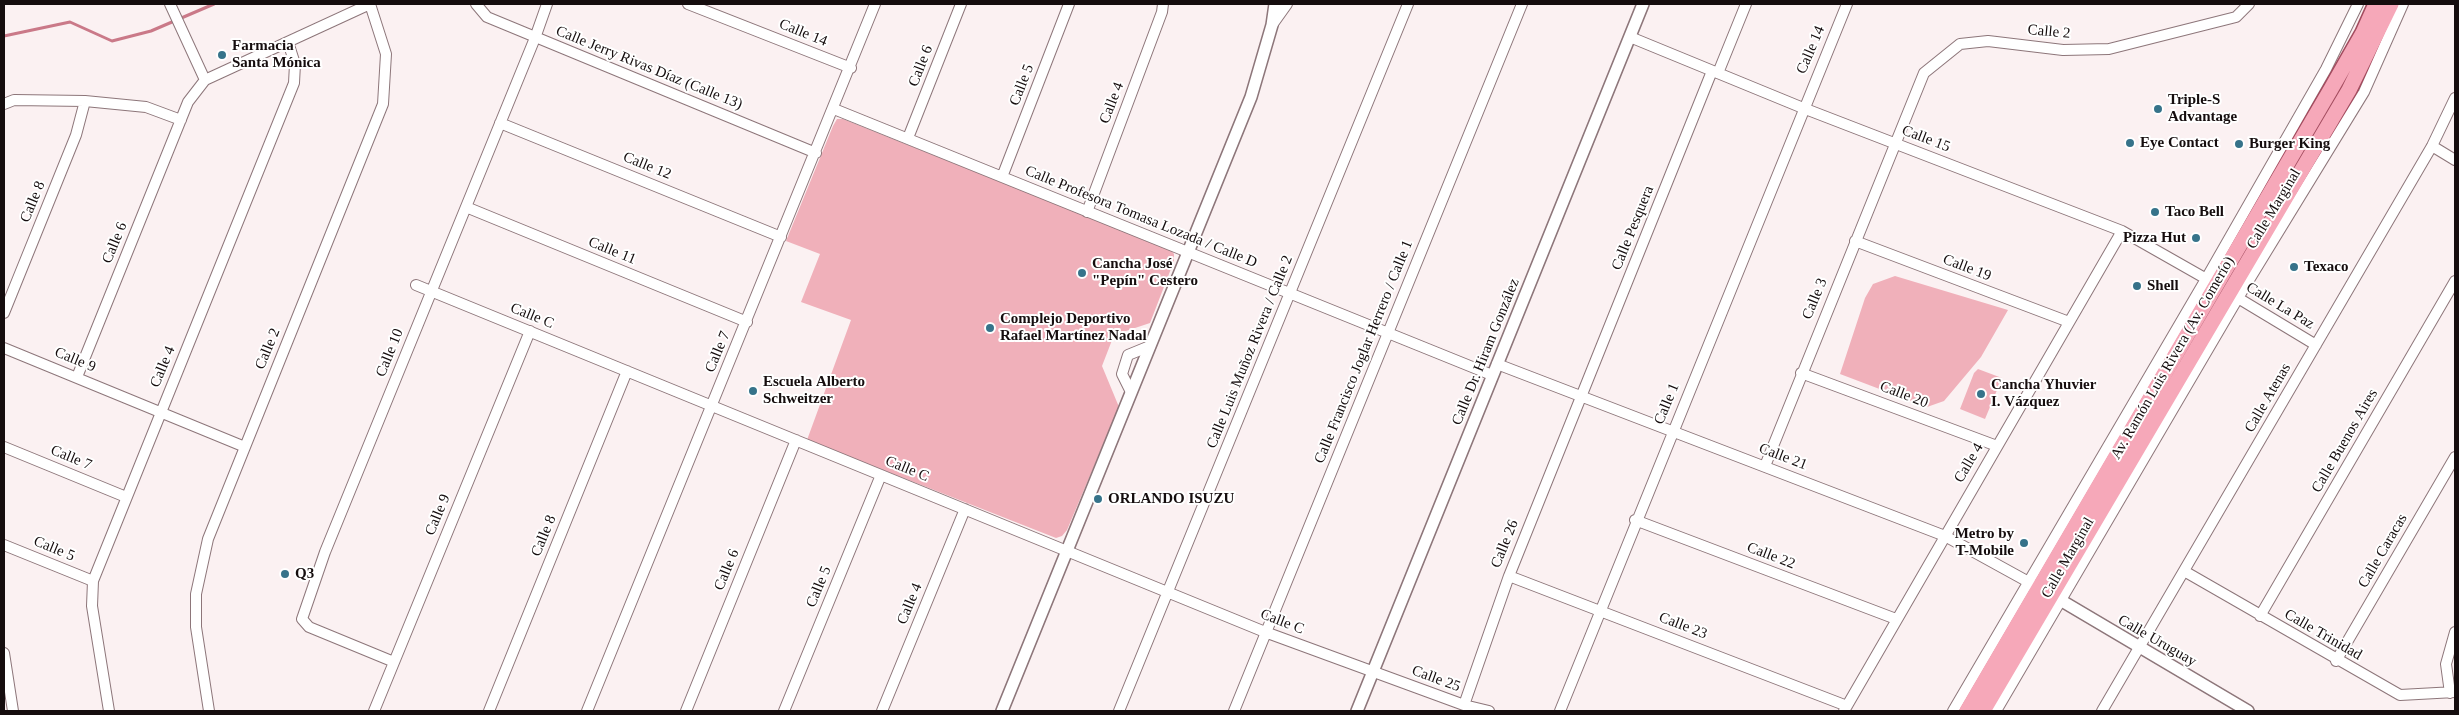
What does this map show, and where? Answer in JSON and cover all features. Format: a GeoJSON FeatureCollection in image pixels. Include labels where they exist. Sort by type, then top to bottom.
{"type":"FeatureCollection","features":[{"type":"Feature","properties":{"kind":"main road","name":"Av. Ramón Luis Rivera (Av. Comerío)"},"geometry":{"type":"LineString","coordinates":[[1983,711],[2045,592],[2222,288],[2363,33],[2376,4]]}},
{"type":"Feature","properties":{"kind":"main road","name":"Av. Ramón Luis Rivera (Av. Comerío)"},"geometry":{"type":"LineString","coordinates":[[2222,288],[2349,90],[2391,4]]}},
{"type":"Feature","properties":{"kind":"main road","name":"Av. Ramón Luis Rivera (Av. Comerío)"},"geometry":{"type":"LineString","coordinates":[[1967,711],[2045,592]]}},
{"type":"Feature","properties":{"kind":"street"},"geometry":{"type":"LineString","coordinates":[[170,4],[205,80]]}},
{"type":"Feature","properties":{"kind":"street"},"geometry":{"type":"LineString","coordinates":[[4,104],[14,100],[85,101],[146,107],[181,120],[188,102],[205,80],[370,4]]}},
{"type":"Feature","properties":{"kind":"street","name":"Calle 2"},"geometry":{"type":"LineString","coordinates":[[209,711],[196,627],[196,594],[208,539],[384,104],[386,54],[370,4]]}},
{"type":"Feature","properties":{"kind":"street","name":"Calle Jerry Rivas Díaz (Calle 13)"},"geometry":{"type":"LineString","coordinates":[[476,4],[487,17],[816,153]]}},
{"type":"Feature","properties":{"kind":"street","name":"Calle 10"},"geometry":{"type":"LineString","coordinates":[[394,662],[309,627],[302,619],[325,552],[535,38],[547,4]]}},
{"type":"Feature","properties":{"kind":"street","name":"Calle 14"},"geometry":{"type":"LineString","coordinates":[[688,4],[851,68]]}},
{"type":"Feature","properties":{"kind":"street","name":"Calle 7"},"geometry":{"type":"LineString","coordinates":[[587,711],[851,68],[875,4]]}},
{"type":"Feature","properties":{"kind":"street","name":"Calle 6"},"geometry":{"type":"LineString","coordinates":[[908,138],[961,4]]}},
{"type":"Feature","properties":{"kind":"street","name":"Calle 5"},"geometry":{"type":"LineString","coordinates":[[1002,177],[1069,4]]}},
{"type":"Feature","properties":{"kind":"street","name":"Calle 4"},"geometry":{"type":"LineString","coordinates":[[1087,212],[1162,12],[1163,4]]}},
{"type":"Feature","properties":{"kind":"street"},"geometry":{"type":"LineString","coordinates":[[1002,711],[1252,97],[1272,25],[1275,4]]}},
{"type":"Feature","properties":{"kind":"street"},"geometry":{"type":"LineString","coordinates":[[1272,25],[1287,4]]}},
{"type":"Feature","properties":{"kind":"street","name":"Calle Luis Muñoz Rivera / Calle 2"},"geometry":{"type":"LineString","coordinates":[[1119,711],[1408,4]]}},
{"type":"Feature","properties":{"kind":"street","name":"Calle Francisco Joglar Herrero / Calle 1"},"geometry":{"type":"LineString","coordinates":[[1234,711],[1522,4]]}},
{"type":"Feature","properties":{"kind":"street","name":"Calle Dr. Hiram González"},"geometry":{"type":"LineString","coordinates":[[1357,711],[1644,4]]}},
{"type":"Feature","properties":{"kind":"street"},"geometry":{"type":"LineString","coordinates":[[1715,72],[1746,4]]}},
{"type":"Feature","properties":{"kind":"street","name":"Calle 14"},"geometry":{"type":"LineString","coordinates":[[1803,108],[1846,4]]}},
{"type":"Feature","properties":{"kind":"street","name":"Calle 2"},"geometry":{"type":"LineString","coordinates":[[1895,144],[1924,73],[1960,44],[1988,41],[2063,50],[2109,49],[2236,17],[2249,4]]}},
{"type":"Feature","properties":{"kind":"street","name":"Calle Marginal"},"geometry":{"type":"LineString","coordinates":[[1953,711],[2045,592],[2222,288],[2358,4]]}},
{"type":"Feature","properties":{"kind":"street","name":"Calle Marginal"},"geometry":{"type":"LineString","coordinates":[[2222,288],[2364,92],[2403,4]]}},
{"type":"Feature","properties":{"kind":"street","name":"Calle 15"},"geometry":{"type":"LineString","coordinates":[[1630,37],[1803,108],[2122,231],[2222,288]]}},
{"type":"Feature","properties":{"kind":"street","name":"Calle 4"},"geometry":{"type":"LineString","coordinates":[[109,711],[92,606],[93,581],[294,83],[295,64],[288,42]]}},
{"type":"Feature","properties":{"kind":"street","name":"Calle Pesquera"},"geometry":{"type":"LineString","coordinates":[[1582,397],[1715,72]]}},
{"type":"Feature","properties":{"kind":"street","name":"Calle Atenas"},"geometry":{"type":"LineString","coordinates":[[2102,711],[2432,146],[2455,98]]}},
{"type":"Feature","properties":{"kind":"street","name":"Calle 8"},"geometry":{"type":"LineString","coordinates":[[4,313],[76,135],[85,101]]}},
{"type":"Feature","properties":{"kind":"street","name":"Calle 1"},"geometry":{"type":"LineString","coordinates":[[1560,711],[1599,610],[1803,108]]}},
{"type":"Feature","properties":{"kind":"street","name":"Calle Profesora Tomasa Lozada / Calle D"},"geometry":{"type":"LineString","coordinates":[[834,109],[1388,334],[1494,370]]}},
{"type":"Feature","properties":{"kind":"street","name":"Calle 6"},"geometry":{"type":"LineString","coordinates":[[77,377],[181,120]]}},
{"type":"Feature","properties":{"kind":"street","name":"Calle 12"},"geometry":{"type":"LineString","coordinates":[[500,123],[781,237]]}},
{"type":"Feature","properties":{"kind":"street","name":"Calle 3"},"geometry":{"type":"LineString","coordinates":[[1765,466],[1895,144]]}},
{"type":"Feature","properties":{"kind":"street"},"geometry":{"type":"LineString","coordinates":[[2432,146],[2455,160]]}},
{"type":"Feature","properties":{"kind":"street","name":"Calle 11"},"geometry":{"type":"LineString","coordinates":[[466,207],[747,322]]}},
{"type":"Feature","properties":{"kind":"street","name":"Calle 4"},"geometry":{"type":"LineString","coordinates":[[1845,708],[2122,231]]}},
{"type":"Feature","properties":{"kind":"street","name":"Calle 19"},"geometry":{"type":"LineString","coordinates":[[1855,241],[2069,322]]}},
{"type":"Feature","properties":{"kind":"street","name":"Calle Buenos Aires"},"geometry":{"type":"LineString","coordinates":[[2260,616],[2455,281]]}},
{"type":"Feature","properties":{"kind":"street","name":"Calle C"},"geometry":{"type":"LineString","coordinates":[[416,285],[1067,550],[1168,593],[1265,632],[1373,672]]}},
{"type":"Feature","properties":{"kind":"street","name":"Calle La Paz"},"geometry":{"type":"LineString","coordinates":[[2222,288],[2316,344]]}},
{"type":"Feature","properties":{"kind":"street","name":"Calle 9"},"geometry":{"type":"LineString","coordinates":[[374,711],[530,331]]}},
{"type":"Feature","properties":{"kind":"street"},"geometry":{"type":"LineString","coordinates":[[1131,392],[1122,374],[1128,355],[1150,346]]}},
{"type":"Feature","properties":{"kind":"street","name":"Calle 9"},"geometry":{"type":"LineString","coordinates":[[4,348],[245,446]]}},
{"type":"Feature","properties":{"kind":"street","name":"Calle 21"},"geometry":{"type":"LineString","coordinates":[[1494,370],[1582,397],[1945,536],[2045,592]]}},
{"type":"Feature","properties":{"kind":"street","name":"Calle 8"},"geometry":{"type":"LineString","coordinates":[[489,711],[628,371]]}},
{"type":"Feature","properties":{"kind":"street","name":"Calle 20"},"geometry":{"type":"LineString","coordinates":[[1802,373],[1997,446]]}},
{"type":"Feature","properties":{"kind":"street","name":"Calle 26"},"geometry":{"type":"LineString","coordinates":[[1464,705],[1508,576],[1582,397]]}},
{"type":"Feature","properties":{"kind":"street","name":"Calle 6"},"geometry":{"type":"LineString","coordinates":[[686,711],[796,440]]}},
{"type":"Feature","properties":{"kind":"street","name":"Calle 7"},"geometry":{"type":"LineString","coordinates":[[4,446],[126,497]]}},
{"type":"Feature","properties":{"kind":"street","name":"Calle Caracas"},"geometry":{"type":"LineString","coordinates":[[2336,661],[2455,457]]}},
{"type":"Feature","properties":{"kind":"street","name":"Calle 5"},"geometry":{"type":"LineString","coordinates":[[784,711],[881,475]]}},
{"type":"Feature","properties":{"kind":"street","name":"Calle 4"},"geometry":{"type":"LineString","coordinates":[[882,711],[965,509]]}},
{"type":"Feature","properties":{"kind":"street","name":"Calle 22"},"geometry":{"type":"LineString","coordinates":[[1636,520],[1896,619]]}},
{"type":"Feature","properties":{"kind":"street","name":"Calle 5"},"geometry":{"type":"LineString","coordinates":[[5,549],[93,581]]}},
{"type":"Feature","properties":{"kind":"street","name":"Calle Trinidad"},"geometry":{"type":"LineString","coordinates":[[2184,572],[2336,661],[2400,695],[2452,693]]}},
{"type":"Feature","properties":{"kind":"street","name":"Calle 23"},"geometry":{"type":"LineString","coordinates":[[1508,576],[1599,610],[1845,708]]}},
{"type":"Feature","properties":{"kind":"street","name":"Calle Marginal"},"geometry":{"type":"LineString","coordinates":[[1996,711],[2045,592]]}},
{"type":"Feature","properties":{"kind":"street","name":"Calle Uruguay"},"geometry":{"type":"LineString","coordinates":[[2045,592],[2248,711]]}},
{"type":"Feature","properties":{"kind":"street"},"geometry":{"type":"LineString","coordinates":[[2452,693],[2446,664],[2455,632]]}},
{"type":"Feature","properties":{"kind":"street"},"geometry":{"type":"LineString","coordinates":[[4,653],[13,711]]}},
{"type":"Feature","properties":{"kind":"street","name":"Calle 25"},"geometry":{"type":"LineString","coordinates":[[1373,672],[1464,705],[1489,711]]}},
{"type":"Feature","properties":{"kind":"shaded area","name":"Complejo Deportivo Rafael Martínez Nadal"},"geometry":{"type":"Polygon","coordinates":[[[837,119],[843,119],[1171,250],[1174,254],[1174,261],[1150,323],[1114,335],[1102,366],[1119,407],[1067,530],[1062,536],[1056,538],[807,440],[851,320],[801,302],[820,254],[786,241],[837,119]]]}},
{"type":"Feature","properties":{"kind":"shaded area"},"geometry":{"type":"Polygon","coordinates":[[[1895,276],[2008,310],[1981,357],[1944,401],[1927,407],[1840,374],[1865,298],[1873,284],[1895,276]]]}},
{"type":"Feature","properties":{"kind":"shaded area","name":"Cancha Yhuvier I. Vázquez"},"geometry":{"type":"Polygon","coordinates":[[[1978,369],[2002,378],[1985,419],[1960,409],[1974,373],[1978,369]]]}},
{"type":"Feature","properties":{"kind":"waterway"},"geometry":{"type":"LineString","coordinates":[[4,36],[70,22],[112,41],[151,31],[214,4]]}},
{"type":"Feature","properties":{"kind":"place","name":"Farmacia Santa Mónica"},"geometry":{"type":"Point","coordinates":[222,55]}},
{"type":"Feature","properties":{"kind":"place","name":"Triple-S Advantage"},"geometry":{"type":"Point","coordinates":[2158,109]}},
{"type":"Feature","properties":{"kind":"place","name":"Eye Contact"},"geometry":{"type":"Point","coordinates":[2130,143]}},
{"type":"Feature","properties":{"kind":"place","name":"Burger King"},"geometry":{"type":"Point","coordinates":[2239,144]}},
{"type":"Feature","properties":{"kind":"place","name":"Taco Bell"},"geometry":{"type":"Point","coordinates":[2155,212]}},
{"type":"Feature","properties":{"kind":"place","name":"Pizza Hut"},"geometry":{"type":"Point","coordinates":[2196,238]}},
{"type":"Feature","properties":{"kind":"place","name":"Texaco"},"geometry":{"type":"Point","coordinates":[2294,267]}},
{"type":"Feature","properties":{"kind":"place","name":"Cancha José \"Pepín\" Cestero"},"geometry":{"type":"Point","coordinates":[1082,273]}},
{"type":"Feature","properties":{"kind":"place","name":"Shell"},"geometry":{"type":"Point","coordinates":[2137,286]}},
{"type":"Feature","properties":{"kind":"place","name":"Complejo Deportivo Rafael Martínez Nadal"},"geometry":{"type":"Point","coordinates":[990,328]}},
{"type":"Feature","properties":{"kind":"place","name":"Escuela Alberto Schweitzer"},"geometry":{"type":"Point","coordinates":[753,391]}},
{"type":"Feature","properties":{"kind":"place","name":"Cancha Yhuvier I. Vázquez"},"geometry":{"type":"Point","coordinates":[1981,394]}},
{"type":"Feature","properties":{"kind":"place","name":"ORLANDO ISUZU"},"geometry":{"type":"Point","coordinates":[1098,499]}},
{"type":"Feature","properties":{"kind":"place","name":"Metro by T-Mobile"},"geometry":{"type":"Point","coordinates":[2024,543]}},
{"type":"Feature","properties":{"kind":"place","name":"Q3"},"geometry":{"type":"Point","coordinates":[285,574]}}]}
